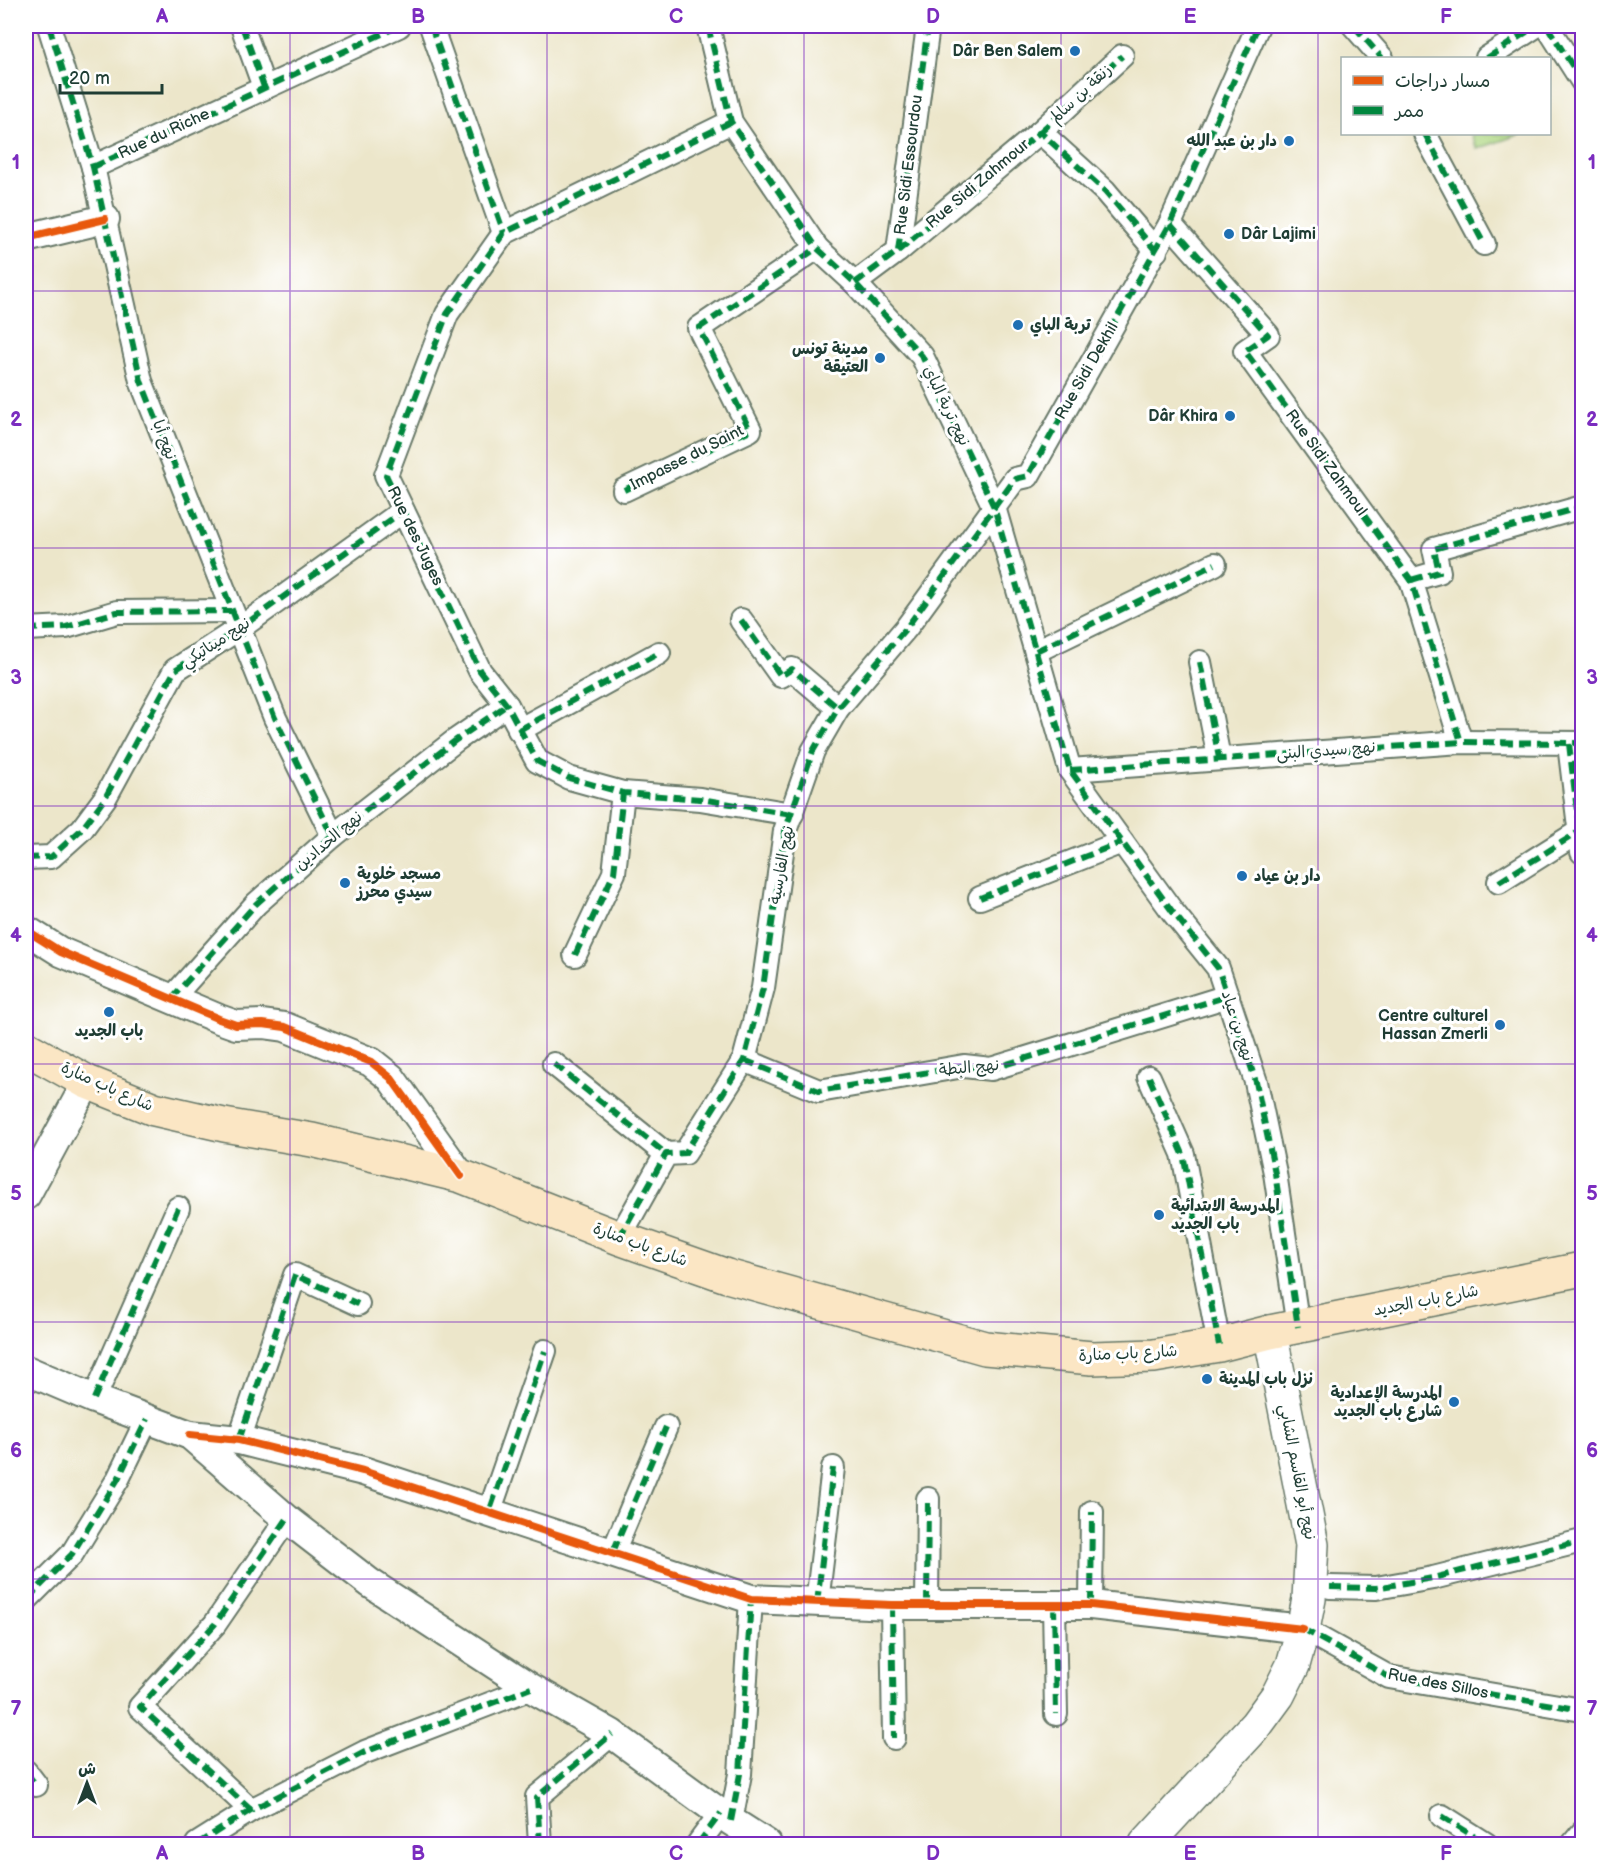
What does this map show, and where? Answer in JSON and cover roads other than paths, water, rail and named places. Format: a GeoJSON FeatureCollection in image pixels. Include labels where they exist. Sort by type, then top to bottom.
{"type":"FeatureCollection","features":[{"type":"Feature","properties":{"kind":"main road","name":"شارع باب منارة"},"geometry":{"type":"LineString","coordinates":[[26,1048],[87,1082],[154,1109],[312,1140],[461,1176],[619,1238],[727,1276],[985,1348],[1092,1359],[1154,1356],[1219,1346],[1284,1330]]}},
{"type":"Feature","properties":{"kind":"main road","name":"شارع باب الجديد"},"geometry":{"type":"LineString","coordinates":[[1284,1330],[1582,1269]]}},
{"type":"Feature","properties":{"kind":"street","name":"نهج أبا"},"geometry":{"type":"LineString","coordinates":[[49,26],[93,166],[141,381],[275,718],[333,836]]}},
{"type":"Feature","properties":{"kind":"street"},"geometry":{"type":"LineString","coordinates":[[242,26],[264,87]]}},
{"type":"Feature","properties":{"kind":"street","name":"Rue du Riche"},"geometry":{"type":"LineString","coordinates":[[93,166],[399,26]]}},
{"type":"Feature","properties":{"kind":"street"},"geometry":{"type":"LineString","coordinates":[[431,26],[504,233]]}},
{"type":"Feature","properties":{"kind":"street","name":"نهج تربة الباي"},"geometry":{"type":"LineString","coordinates":[[708,26],[731,122],[818,248],[855,283],[922,356],[994,507],[1070,770]]}},
{"type":"Feature","properties":{"kind":"street","name":"Rue Sidi Essourdou"},"geometry":{"type":"LineString","coordinates":[[855,283],[898,251],[927,26]]}},
{"type":"Feature","properties":{"kind":"street","name":"Rue Sidi Dekhil"},"geometry":{"type":"LineString","coordinates":[[994,507],[1015,479],[1028,476],[1170,224],[1258,26]]}},
{"type":"Feature","properties":{"kind":"street"},"geometry":{"type":"LineString","coordinates":[[1354,26],[1381,57]]}},
{"type":"Feature","properties":{"kind":"street"},"geometry":{"type":"LineString","coordinates":[[1489,57],[1536,26]]}},
{"type":"Feature","properties":{"kind":"street"},"geometry":{"type":"LineString","coordinates":[[1547,26],[1582,81]]}},
{"type":"Feature","properties":{"kind":"street","name":"زنقة بن سالم"},"geometry":{"type":"LineString","coordinates":[[1040,132],[1122,56]]}},
{"type":"Feature","properties":{"kind":"street","name":"Rue des Juges"},"geometry":{"type":"LineString","coordinates":[[731,122],[504,233],[447,314],[386,475],[480,671],[507,705],[537,761],[569,778],[624,793],[700,799],[792,814]]}},
{"type":"Feature","properties":{"kind":"street","name":"Rue Sidi Zahmour"},"geometry":{"type":"LineString","coordinates":[[898,251],[1040,132],[1105,191],[1155,251]]}},
{"type":"Feature","properties":{"kind":"street"},"geometry":{"type":"LineString","coordinates":[[1426,135],[1484,244]]}},
{"type":"Feature","properties":{"kind":"street"},"geometry":{"type":"LineString","coordinates":[[26,238],[105,219]]}},
{"type":"Feature","properties":{"kind":"street","name":"Rue Sidi Zahmoul"},"geometry":{"type":"LineString","coordinates":[[1170,224],[1268,335],[1245,351],[1411,580],[1461,742]]}},
{"type":"Feature","properties":{"kind":"street","name":"Impasse du Saint"},"geometry":{"type":"LineString","coordinates":[[624,490],[750,430],[699,328],[818,248]]}},
{"type":"Feature","properties":{"kind":"street","name":"نهج الفارسية"},"geometry":{"type":"LineString","coordinates":[[666,1154],[685,1153],[744,1060],[762,988],[785,831],[813,751],[838,708],[908,627],[994,507]]}},
{"type":"Feature","properties":{"kind":"street"},"geometry":{"type":"LineString","coordinates":[[1411,580],[1439,572],[1434,549],[1582,507]]}},
{"type":"Feature","properties":{"kind":"street","name":"نهج ميناتيكي"},"geometry":{"type":"LineString","coordinates":[[26,858],[51,857],[82,829],[105,798],[175,670],[236,620],[403,511]]}},
{"type":"Feature","properties":{"kind":"street"},"geometry":{"type":"LineString","coordinates":[[1036,651],[1215,564]]}},
{"type":"Feature","properties":{"kind":"street"},"geometry":{"type":"LineString","coordinates":[[26,629],[66,627],[117,612],[236,620]]}},
{"type":"Feature","properties":{"kind":"street"},"geometry":{"type":"LineString","coordinates":[[741,620],[781,675],[792,669],[838,708]]}},
{"type":"Feature","properties":{"kind":"street"},"geometry":{"type":"LineString","coordinates":[[519,730],[659,653]]}},
{"type":"Feature","properties":{"kind":"street"},"geometry":{"type":"LineString","coordinates":[[1200,662],[1219,758]]}},
{"type":"Feature","properties":{"kind":"street","name":"نهج الحدادين"},"geometry":{"type":"LineString","coordinates":[[171,999],[256,904],[333,836],[456,740],[507,705]]}},
{"type":"Feature","properties":{"kind":"street","name":"نهج سيدي البنى"},"geometry":{"type":"LineString","coordinates":[[1070,770],[1461,742],[1576,743]]}},
{"type":"Feature","properties":{"kind":"street"},"geometry":{"type":"LineString","coordinates":[[1499,882],[1581,842],[1576,743]]}},
{"type":"Feature","properties":{"kind":"street","name":"نهج بن عياد"},"geometry":{"type":"LineString","coordinates":[[1070,770],[1172,910],[1218,968],[1256,1082],[1275,1173],[1284,1330]]}},
{"type":"Feature","properties":{"kind":"street"},"geometry":{"type":"LineString","coordinates":[[575,955],[614,873],[624,793]]}},
{"type":"Feature","properties":{"kind":"street"},"geometry":{"type":"LineString","coordinates":[[980,898],[1122,842]]}},
{"type":"Feature","properties":{"kind":"street"},"geometry":{"type":"LineString","coordinates":[[26,930],[61,952],[236,1025],[263,1024],[285,1027],[371,1062],[391,1078],[461,1176]]}},
{"type":"Feature","properties":{"kind":"street","name":"نهج البطة"},"geometry":{"type":"LineString","coordinates":[[744,1060],[819,1091],[964,1066],[991,1069],[1228,996]]}},
{"type":"Feature","properties":{"kind":"street"},"geometry":{"type":"LineString","coordinates":[[554,1064],[666,1154],[619,1238]]}},
{"type":"Feature","properties":{"kind":"street"},"geometry":{"type":"LineString","coordinates":[[1149,1077],[1183,1154],[1219,1346]]}},
{"type":"Feature","properties":{"kind":"street"},"geometry":{"type":"LineString","coordinates":[[26,1195],[87,1082]]}},
{"type":"Feature","properties":{"kind":"street"},"geometry":{"type":"LineString","coordinates":[[94,1399],[178,1208]]}},
{"type":"Feature","properties":{"kind":"street"},"geometry":{"type":"LineString","coordinates":[[239,1440],[295,1275],[358,1304]]}},
{"type":"Feature","properties":{"kind":"street","name":"نهج أبو القاسم الشابي"},"geometry":{"type":"LineString","coordinates":[[1146,1845],[1256,1725],[1278,1695],[1293,1665],[1303,1629],[1309,1599],[1312,1545],[1284,1330]]}},
{"type":"Feature","properties":{"kind":"street"},"geometry":{"type":"LineString","coordinates":[[491,1507],[545,1351]]}},
{"type":"Feature","properties":{"kind":"street"},"geometry":{"type":"LineString","coordinates":[[26,1370],[94,1399],[190,1435],[239,1440],[363,1471],[751,1599],[892,1605],[1091,1605],[1303,1629]]}},
{"type":"Feature","properties":{"kind":"street"},"geometry":{"type":"LineString","coordinates":[[27,1599],[72,1554],[118,1479],[147,1419]]}},
{"type":"Feature","properties":{"kind":"street"},"geometry":{"type":"LineString","coordinates":[[613,1552],[666,1427]]}},
{"type":"Feature","properties":{"kind":"street"},"geometry":{"type":"LineString","coordinates":[[190,1435],[287,1520],[370,1583],[531,1688],[612,1734],[767,1845]]}},
{"type":"Feature","properties":{"kind":"street"},"geometry":{"type":"LineString","coordinates":[[818,1603],[833,1468]]}},
{"type":"Feature","properties":{"kind":"street"},"geometry":{"type":"LineString","coordinates":[[927,1605],[928,1498]]}},
{"type":"Feature","properties":{"kind":"street"},"geometry":{"type":"LineString","coordinates":[[1091,1605],[1092,1512]]}},
{"type":"Feature","properties":{"kind":"street"},"geometry":{"type":"LineString","coordinates":[[251,1810],[140,1707],[215,1624],[287,1520]]}},
{"type":"Feature","properties":{"kind":"street"},"geometry":{"type":"LineString","coordinates":[[1330,1587],[1376,1588],[1433,1578],[1582,1541]]}},
{"type":"Feature","properties":{"kind":"street"},"geometry":{"type":"LineString","coordinates":[[698,1845],[726,1817],[740,1774],[751,1599]]}},
{"type":"Feature","properties":{"kind":"street"},"geometry":{"type":"LineString","coordinates":[[892,1605],[894,1738]]}},
{"type":"Feature","properties":{"kind":"street"},"geometry":{"type":"LineString","coordinates":[[1054,1605],[1056,1714]]}},
{"type":"Feature","properties":{"kind":"street","name":"Rue des Sillos"},"geometry":{"type":"LineString","coordinates":[[1303,1629],[1389,1677],[1582,1710]]}},
{"type":"Feature","properties":{"kind":"street"},"geometry":{"type":"LineString","coordinates":[[196,1845],[251,1810],[365,1752],[531,1688]]}},
{"type":"Feature","properties":{"kind":"street"},"geometry":{"type":"LineString","coordinates":[[540,1845],[537,1797],[612,1734]]}},
{"type":"Feature","properties":{"kind":"street"},"geometry":{"type":"LineString","coordinates":[[1442,1816],[1485,1845]]}},
{"type":"Feature","properties":{"kind":"street"},"geometry":{"type":"LineString","coordinates":[[1573,1845],[1582,1833]]}},
{"type":"Feature","properties":{"kind":"place","name":"Dâr Ben Salem"},"geometry":{"type":"Point","coordinates":[1075,51]}},
{"type":"Feature","properties":{"kind":"place","name":"دار بن عبد الله"},"geometry":{"type":"Point","coordinates":[1289,141]}},
{"type":"Feature","properties":{"kind":"place","name":"Dâr Lajimi"},"geometry":{"type":"Point","coordinates":[1229,234]}},
{"type":"Feature","properties":{"kind":"place","name":"تربة الباي"},"geometry":{"type":"Point","coordinates":[1018,325]}},
{"type":"Feature","properties":{"kind":"place","name":"مدينة تونس العتيقة"},"geometry":{"type":"Point","coordinates":[880,358]}},
{"type":"Feature","properties":{"kind":"place","name":"Dâr Khira"},"geometry":{"type":"Point","coordinates":[1230,416]}},
{"type":"Feature","properties":{"kind":"place","name":"دار بن عياد"},"geometry":{"type":"Point","coordinates":[1242,876]}},
{"type":"Feature","properties":{"kind":"place","name":"مسجد خلوية سيدي محرز"},"geometry":{"type":"Point","coordinates":[345,883]}},
{"type":"Feature","properties":{"kind":"place","name":"باب الجديد"},"geometry":{"type":"Point","coordinates":[109,1012]}},
{"type":"Feature","properties":{"kind":"place","name":"Centre culturel Hassan Zmerli"},"geometry":{"type":"Point","coordinates":[1500,1025]}},
{"type":"Feature","properties":{"kind":"place","name":"المدرسة الابتدائية باب الجديد"},"geometry":{"type":"Point","coordinates":[1159,1215]}},
{"type":"Feature","properties":{"kind":"place","name":"نزل باب المدينة"},"geometry":{"type":"Point","coordinates":[1207,1379]}},
{"type":"Feature","properties":{"kind":"place","name":"المدرسة الإعدادية شارع باب الجديد"},"geometry":{"type":"Point","coordinates":[1454,1402]}}]}
